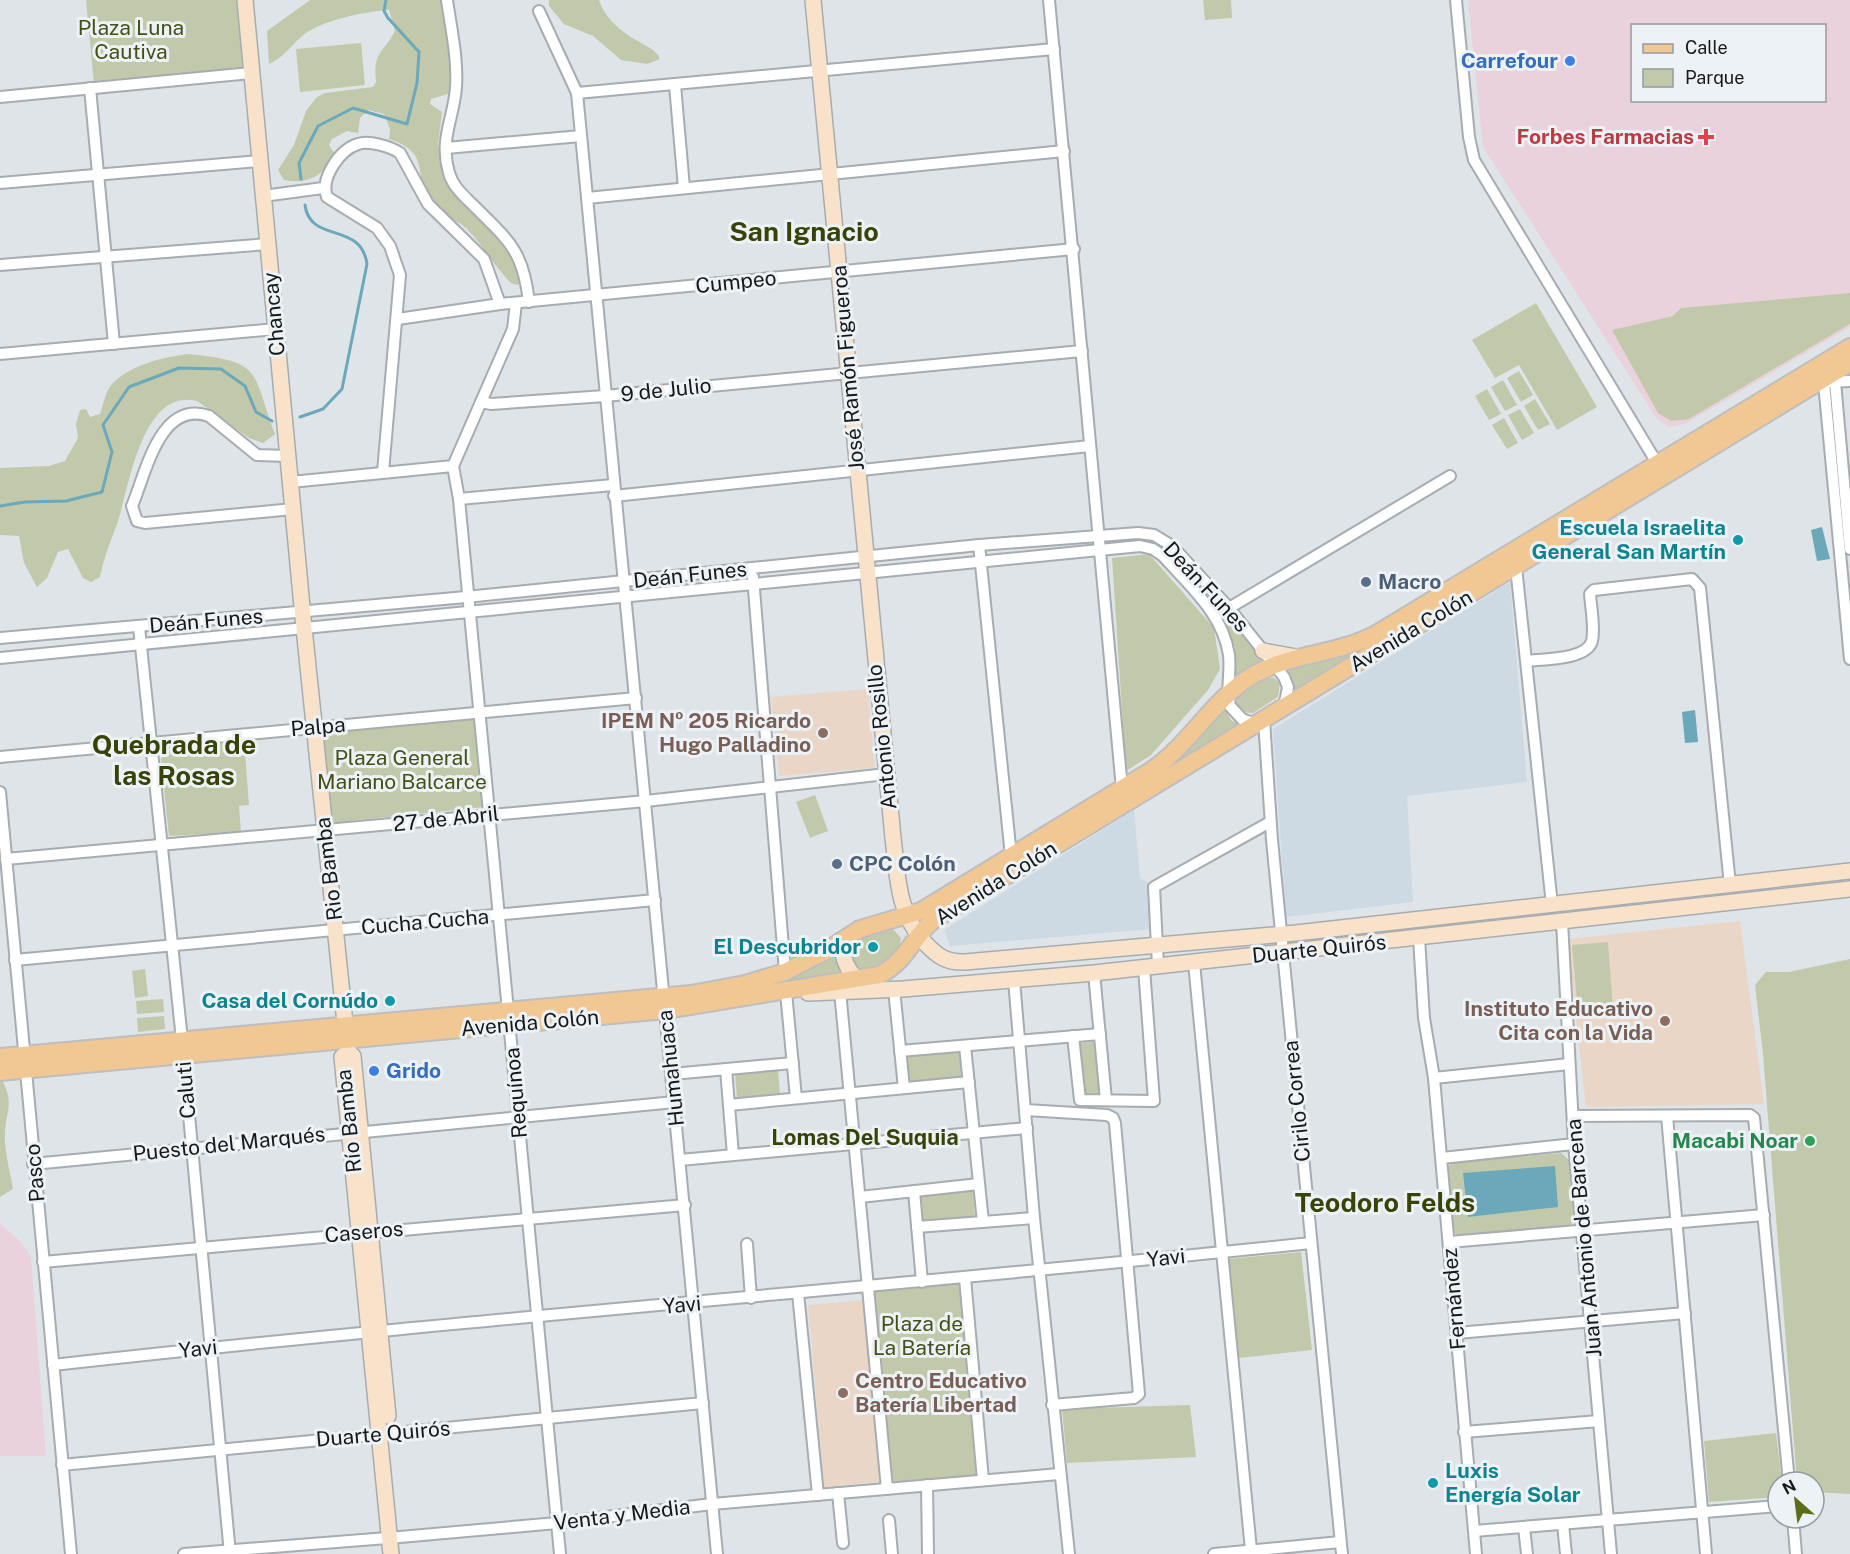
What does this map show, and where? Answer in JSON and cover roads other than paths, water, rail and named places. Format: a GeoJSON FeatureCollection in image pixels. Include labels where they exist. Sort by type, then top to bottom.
{"type":"FeatureCollection","features":[{"type":"Feature","properties":{"kind":"main road","name":"Chancay"},"geometry":{"type":"LineString","coordinates":[[245,0],[304,628]]}},
{"type":"Feature","properties":{"kind":"main road","name":"José Ramón Figueroa"},"geometry":{"type":"LineString","coordinates":[[813,0],[865,565]]}},
{"type":"Feature","properties":{"kind":"main road","name":"Avenida Colón"},"geometry":{"type":"LineString","coordinates":[[0,1057],[24,1062],[183,1047],[346,1038],[509,1018],[862,985],[891,969],[905,956],[918,935],[929,923],[949,910],[1516,567],[1850,347]]}},
{"type":"Feature","properties":{"kind":"main road","name":"Avenida Colón"},"geometry":{"type":"LineString","coordinates":[[665,1003],[785,972],[872,924],[921,911],[1122,789],[1173,753],[1228,693],[1274,665],[1345,648],[1376,634],[1662,470],[1825,382],[1850,363]]}},
{"type":"Feature","properties":{"kind":"main road","name":"Antonio Rosillo"},"geometry":{"type":"LineString","coordinates":[[865,565],[892,838],[905,917]]}},
{"type":"Feature","properties":{"kind":"main road","name":"Rio Bamba"},"geometry":{"type":"LineString","coordinates":[[304,628],[346,1038]]}},
{"type":"Feature","properties":{"kind":"main road"},"geometry":{"type":"LineString","coordinates":[[1263,651],[1278,656],[1302,657]]}},
{"type":"Feature","properties":{"kind":"main road","name":"Duarte Quirós"},"geometry":{"type":"LineString","coordinates":[[905,917],[939,957],[958,963],[1281,934],[1850,871]]}},
{"type":"Feature","properties":{"kind":"main road","name":"Duarte Quirós"},"geometry":{"type":"LineString","coordinates":[[786,992],[840,991],[862,985],[894,989],[1094,973],[1850,890]]}},
{"type":"Feature","properties":{"kind":"main road"},"geometry":{"type":"LineString","coordinates":[[845,938],[842,946],[844,960],[862,985]]}},
{"type":"Feature","properties":{"kind":"main road","name":"Río Bamba"},"geometry":{"type":"LineString","coordinates":[[346,1038],[342,1057],[356,1131],[395,1538],[401,1554]]}},
{"type":"Feature","properties":{"kind":"main road","name":"Avenida Colón"},"geometry":{"type":"LineString","coordinates":[[0,1072],[24,1062]]}},
{"type":"Feature","properties":{"kind":"main road","name":"Río Bamba"},"geometry":{"type":"LineString","coordinates":[[391,1554],[395,1538]]}},
{"type":"Feature","properties":{"kind":"street"},"geometry":{"type":"LineString","coordinates":[[447,0],[457,86],[445,132],[452,182],[510,242],[519,256],[526,276],[529,302]]}},
{"type":"Feature","properties":{"kind":"street"},"geometry":{"type":"LineString","coordinates":[[1049,0],[1074,249],[1096,535],[1122,789]]}},
{"type":"Feature","properties":{"kind":"street"},"geometry":{"type":"LineString","coordinates":[[1456,0],[1469,137],[1474,160],[1662,470]]}},
{"type":"Feature","properties":{"kind":"street","name":"Humahuaca"},"geometry":{"type":"LineString","coordinates":[[539,11],[577,93],[613,490],[627,596],[717,1554]]}},
{"type":"Feature","properties":{"kind":"street"},"geometry":{"type":"LineString","coordinates":[[577,93],[1054,49]]}},
{"type":"Feature","properties":{"kind":"street"},"geometry":{"type":"LineString","coordinates":[[0,97],[251,73]]}},
{"type":"Feature","properties":{"kind":"street"},"geometry":{"type":"LineString","coordinates":[[675,85],[684,188]]}},
{"type":"Feature","properties":{"kind":"street"},"geometry":{"type":"LineString","coordinates":[[90,88],[114,344]]}},
{"type":"Feature","properties":{"kind":"street"},"geometry":{"type":"LineString","coordinates":[[446,148],[581,136]]}},
{"type":"Feature","properties":{"kind":"street"},"geometry":{"type":"LineString","coordinates":[[384,472],[400,274],[390,246],[377,228],[351,211],[331,202],[324,188],[326,178],[343,155],[353,147],[365,142],[400,153],[428,204],[484,259],[500,304]]}},
{"type":"Feature","properties":{"kind":"street"},"geometry":{"type":"LineString","coordinates":[[587,198],[1064,151]]}},
{"type":"Feature","properties":{"kind":"street"},"geometry":{"type":"LineString","coordinates":[[0,183],[260,161]]}},
{"type":"Feature","properties":{"kind":"street"},"geometry":{"type":"LineString","coordinates":[[263,196],[324,188]]}},
{"type":"Feature","properties":{"kind":"street"},"geometry":{"type":"LineString","coordinates":[[0,265],[268,244]]}},
{"type":"Feature","properties":{"kind":"street","name":"Cumpeo"},"geometry":{"type":"LineString","coordinates":[[398,319],[500,304],[1074,249]]}},
{"type":"Feature","properties":{"kind":"street"},"geometry":{"type":"LineString","coordinates":[[291,482],[453,466],[513,329],[516,303]]}},
{"type":"Feature","properties":{"kind":"street"},"geometry":{"type":"LineString","coordinates":[[0,354],[276,329]]}},
{"type":"Feature","properties":{"kind":"street","name":"9 de Julio"},"geometry":{"type":"LineString","coordinates":[[481,402],[491,404],[605,396],[1082,351]]}},
{"type":"Feature","properties":{"kind":"street"},"geometry":{"type":"LineString","coordinates":[[1850,381],[1825,382],[1844,547],[1850,659]]}},
{"type":"Feature","properties":{"kind":"street"},"geometry":{"type":"LineString","coordinates":[[288,456],[257,454],[209,416],[200,413],[177,418],[169,423],[162,434],[132,506],[137,521],[145,523],[293,509]]}},
{"type":"Feature","properties":{"kind":"street"},"geometry":{"type":"LineString","coordinates":[[459,499],[613,490],[1090,446]]}},
{"type":"Feature","properties":{"kind":"street","name":"Requínoa"},"geometry":{"type":"LineString","coordinates":[[453,466],[459,499],[466,597],[519,1117],[560,1554]]}},
{"type":"Feature","properties":{"kind":"street"},"geometry":{"type":"LineString","coordinates":[[1229,608],[1450,476]]}},
{"type":"Feature","properties":{"kind":"street","name":"Deán Funes"},"geometry":{"type":"LineString","coordinates":[[0,658],[754,583],[979,545],[1148,533],[1162,539],[1229,608],[1274,665],[1288,687],[1283,708]]}},
{"type":"Feature","properties":{"kind":"street"},"geometry":{"type":"LineString","coordinates":[[979,545],[1011,856]]}},
{"type":"Feature","properties":{"kind":"street","name":"Deán Funes"},"geometry":{"type":"LineString","coordinates":[[0,638],[466,597],[753,568],[980,561],[1140,546],[1163,556],[1222,626],[1230,657],[1228,693]]}},
{"type":"Feature","properties":{"kind":"street"},"geometry":{"type":"LineString","coordinates":[[1844,547],[1850,571]]}},
{"type":"Feature","properties":{"kind":"street"},"geometry":{"type":"LineString","coordinates":[[1516,567],[1552,905]]}},
{"type":"Feature","properties":{"kind":"street"},"geometry":{"type":"LineString","coordinates":[[753,568],[785,972]]}},
{"type":"Feature","properties":{"kind":"street"},"geometry":{"type":"LineString","coordinates":[[1527,661],[1577,655],[1587,649],[1592,640],[1590,594],[1594,590],[1692,579],[1696,582],[1700,588],[1730,885]]}},
{"type":"Feature","properties":{"kind":"street","name":"Caluti"},"geometry":{"type":"LineString","coordinates":[[139,627],[183,1047],[230,1552]]}},
{"type":"Feature","properties":{"kind":"street"},"geometry":{"type":"LineString","coordinates":[[1228,693],[1230,706],[1237,715],[1261,722]]}},
{"type":"Feature","properties":{"kind":"street","name":"Palpa"},"geometry":{"type":"LineString","coordinates":[[0,756],[636,698]]}},
{"type":"Feature","properties":{"kind":"street","name":"Cirilo Correa"},"geometry":{"type":"LineString","coordinates":[[1261,722],[1342,1554]]}},
{"type":"Feature","properties":{"kind":"street","name":"27 de Abril"},"geometry":{"type":"LineString","coordinates":[[6,859],[324,832],[488,814],[646,801],[886,774]]}},
{"type":"Feature","properties":{"kind":"street","name":"Pasco"},"geometry":{"type":"LineString","coordinates":[[0,792],[71,1554]]}},
{"type":"Feature","properties":{"kind":"street"},"geometry":{"type":"LineString","coordinates":[[1072,1036],[1079,1099],[1156,1099],[1151,967],[1156,944],[1154,887],[1270,822]]}},
{"type":"Feature","properties":{"kind":"street","name":"Cucha Cucha"},"geometry":{"type":"LineString","coordinates":[[15,960],[655,900]]}},
{"type":"Feature","properties":{"kind":"street","name":"Juan Antonio de Barcena"},"geometry":{"type":"LineString","coordinates":[[1562,922],[1574,1144],[1611,1554]]}},
{"type":"Feature","properties":{"kind":"street","name":"Fernández"},"geometry":{"type":"LineString","coordinates":[[1419,938],[1424,1018],[1434,1078],[1442,1158],[1476,1554]]}},
{"type":"Feature","properties":{"kind":"street"},"geometry":{"type":"LineString","coordinates":[[1194,963],[1251,1550]]}},
{"type":"Feature","properties":{"kind":"street"},"geometry":{"type":"LineString","coordinates":[[1094,973],[1106,1100]]}},
{"type":"Feature","properties":{"kind":"street"},"geometry":{"type":"LineString","coordinates":[[1014,980],[1039,1271],[1069,1554]]}},
{"type":"Feature","properties":{"kind":"street"},"geometry":{"type":"LineString","coordinates":[[894,989],[904,1088]]}},
{"type":"Feature","properties":{"kind":"street"},"geometry":{"type":"LineString","coordinates":[[840,991],[887,1489]]}},
{"type":"Feature","properties":{"kind":"street"},"geometry":{"type":"LineString","coordinates":[[786,992],[796,1098]]}},
{"type":"Feature","properties":{"kind":"street"},"geometry":{"type":"LineString","coordinates":[[900,1051],[1100,1034]]}},
{"type":"Feature","properties":{"kind":"street"},"geometry":{"type":"LineString","coordinates":[[965,1046],[983,1222]]}},
{"type":"Feature","properties":{"kind":"street"},"geometry":{"type":"LineString","coordinates":[[672,1074],[793,1063]]}},
{"type":"Feature","properties":{"kind":"street"},"geometry":{"type":"LineString","coordinates":[[1434,1078],[1569,1064]]}},
{"type":"Feature","properties":{"kind":"street"},"geometry":{"type":"LineString","coordinates":[[726,1069],[733,1155]]}},
{"type":"Feature","properties":{"kind":"street"},"geometry":{"type":"LineString","coordinates":[[729,1105],[969,1082]]}},
{"type":"Feature","properties":{"kind":"street","name":"Puesto del Marqués"},"geometry":{"type":"LineString","coordinates":[[33,1164],[675,1102]]}},
{"type":"Feature","properties":{"kind":"street"},"geometry":{"type":"LineString","coordinates":[[1026,1110],[1107,1115],[1115,1123],[1139,1394],[1134,1398],[1052,1405]]}},
{"type":"Feature","properties":{"kind":"street"},"geometry":{"type":"LineString","coordinates":[[1574,1116],[1750,1115],[1754,1118],[1788,1470]]}},
{"type":"Feature","properties":{"kind":"street"},"geometry":{"type":"LineString","coordinates":[[1667,1116],[1706,1554]]}},
{"type":"Feature","properties":{"kind":"street"},"geometry":{"type":"LineString","coordinates":[[680,1160],[1027,1128]]}},
{"type":"Feature","properties":{"kind":"street"},"geometry":{"type":"LineString","coordinates":[[1442,1158],[1574,1144]]}},
{"type":"Feature","properties":{"kind":"street"},"geometry":{"type":"LineString","coordinates":[[860,1197],[979,1184]]}},
{"type":"Feature","properties":{"kind":"street"},"geometry":{"type":"LineString","coordinates":[[914,1191],[922,1282]]}},
{"type":"Feature","properties":{"kind":"street","name":"Caseros"},"geometry":{"type":"LineString","coordinates":[[43,1262],[685,1205]]}},
{"type":"Feature","properties":{"kind":"street"},"geometry":{"type":"LineString","coordinates":[[1449,1242],[1764,1215]]}},
{"type":"Feature","properties":{"kind":"street"},"geometry":{"type":"LineString","coordinates":[[917,1227],[1034,1218]]}},
{"type":"Feature","properties":{"kind":"street","name":"Yavi"},"geometry":{"type":"LineString","coordinates":[[53,1365],[211,1348],[1126,1263],[1311,1243]]}},
{"type":"Feature","properties":{"kind":"street"},"geometry":{"type":"LineString","coordinates":[[747,1244],[752,1298]]}},
{"type":"Feature","properties":{"kind":"street"},"geometry":{"type":"LineString","coordinates":[[965,1278],[983,1480]]}},
{"type":"Feature","properties":{"kind":"street"},"geometry":{"type":"LineString","coordinates":[[798,1293],[818,1495]]}},
{"type":"Feature","properties":{"kind":"street"},"geometry":{"type":"LineString","coordinates":[[1457,1333],[1685,1313]]}},
{"type":"Feature","properties":{"kind":"street","name":"Duarte Quirós"},"geometry":{"type":"LineString","coordinates":[[62,1464],[703,1403]]}},
{"type":"Feature","properties":{"kind":"street"},"geometry":{"type":"LineString","coordinates":[[1464,1432],[1599,1421]]}},
{"type":"Feature","properties":{"kind":"street","name":"Venta y Media"},"geometry":{"type":"LineString","coordinates":[[184,1554],[395,1538],[557,1523],[712,1504],[1059,1474]]}},
{"type":"Feature","properties":{"kind":"street"},"geometry":{"type":"LineString","coordinates":[[927,1485],[928,1554]]}},
{"type":"Feature","properties":{"kind":"street"},"geometry":{"type":"LineString","coordinates":[[838,1493],[843,1543]]}},
{"type":"Feature","properties":{"kind":"street"},"geometry":{"type":"LineString","coordinates":[[1474,1531],[1766,1507]]}},
{"type":"Feature","properties":{"kind":"street"},"geometry":{"type":"LineString","coordinates":[[889,1520],[892,1554]]}},
{"type":"Feature","properties":{"kind":"street"},"geometry":{"type":"LineString","coordinates":[[1563,1524],[1566,1554]]}},
{"type":"Feature","properties":{"kind":"street"},"geometry":{"type":"LineString","coordinates":[[1524,1527],[1527,1554]]}},
{"type":"Feature","properties":{"kind":"street"},"geometry":{"type":"LineString","coordinates":[[1794,1530],[1796,1554]]}},
{"type":"Feature","properties":{"kind":"street"},"geometry":{"type":"LineString","coordinates":[[1214,1554],[1340,1542]]}},
{"type":"Feature","properties":{"kind":"water"},"geometry":{"type":"Polygon","coordinates":[[[1822,527],[1830,559],[1817,561],[1811,530],[1822,527]]]}},
{"type":"Feature","properties":{"kind":"water"},"geometry":{"type":"Polygon","coordinates":[[[1695,710],[1698,742],[1685,743],[1682,712],[1695,710]]]}},
{"type":"Feature","properties":{"kind":"water"},"geometry":{"type":"Polygon","coordinates":[[[1555,1166],[1558,1207],[1468,1217],[1463,1173],[1555,1166]]]}},
{"type":"Feature","properties":{"kind":"waterway"},"geometry":{"type":"LineString","coordinates":[[301,179],[299,163],[318,126],[353,108],[407,124],[417,83],[419,52],[388,18],[384,11],[386,0]]}},
{"type":"Feature","properties":{"kind":"waterway"},"geometry":{"type":"LineString","coordinates":[[300,417],[323,409],[342,389],[367,264],[363,251],[355,242],[316,225],[309,217],[305,205]]}},
{"type":"Feature","properties":{"kind":"waterway"},"geometry":{"type":"LineString","coordinates":[[0,506],[25,502],[66,501],[102,492],[112,452],[103,425],[129,387],[179,368],[221,369],[245,386],[256,412],[272,421]]}},
{"type":"Feature","properties":{"kind":"place","name":"Carrefour"},"geometry":{"type":"Point","coordinates":[1570,61]}},
{"type":"Feature","properties":{"kind":"place","name":"Forbes Farmacias"},"geometry":{"type":"Point","coordinates":[1706,137]}},
{"type":"Feature","properties":{"kind":"place","name":"Escuela Israelita General San Martín"},"geometry":{"type":"Point","coordinates":[1738,540]}},
{"type":"Feature","properties":{"kind":"place","name":"Macro"},"geometry":{"type":"Point","coordinates":[1366,582]}},
{"type":"Feature","properties":{"kind":"place","name":"IPEM Nº 205 Ricardo Hugo Palladino"},"geometry":{"type":"Point","coordinates":[823,733]}},
{"type":"Feature","properties":{"kind":"place","name":"CPC Colón"},"geometry":{"type":"Point","coordinates":[837,864]}},
{"type":"Feature","properties":{"kind":"place","name":"El Descubridor"},"geometry":{"type":"Point","coordinates":[873,947]}},
{"type":"Feature","properties":{"kind":"place","name":"Casa del Cornúdo"},"geometry":{"type":"Point","coordinates":[390,1001]}},
{"type":"Feature","properties":{"kind":"place","name":"Instituto Educativo Cita con la Vida"},"geometry":{"type":"Point","coordinates":[1665,1021]}},
{"type":"Feature","properties":{"kind":"place","name":"Grido"},"geometry":{"type":"Point","coordinates":[374,1071]}},
{"type":"Feature","properties":{"kind":"place","name":"Macabi Noar"},"geometry":{"type":"Point","coordinates":[1810,1141]}},
{"type":"Feature","properties":{"kind":"place","name":"Centro Educativo Batería Libertad"},"geometry":{"type":"Point","coordinates":[843,1393]}},
{"type":"Feature","properties":{"kind":"place","name":"Luxis Energía Solar"},"geometry":{"type":"Point","coordinates":[1433,1483]}},
{"type":"Feature","properties":{"kind":"district","name":"San Ignacio"},"geometry":{"type":"Point","coordinates":[804,232]}},
{"type":"Feature","properties":{"kind":"district","name":"Quebrada de las Rosas"},"geometry":{"type":"Point","coordinates":[174,760]}},
{"type":"Feature","properties":{"kind":"district","name":"Lomas Del Suquia"},"geometry":{"type":"Point","coordinates":[865,1137]}},
{"type":"Feature","properties":{"kind":"district","name":"Teodoro Felds"},"geometry":{"type":"Point","coordinates":[1385,1203]}},
{"type":"Feature","properties":{"kind":"park label","name":"Plaza Luna Cautiva"},"geometry":{"type":"Point","coordinates":[131,40]}},
{"type":"Feature","properties":{"kind":"park label","name":"Plaza General Mariano Balcarce"},"geometry":{"type":"Point","coordinates":[402,770]}},
{"type":"Feature","properties":{"kind":"park label","name":"Plaza de La Batería"},"geometry":{"type":"Point","coordinates":[922,1336]}}]}
